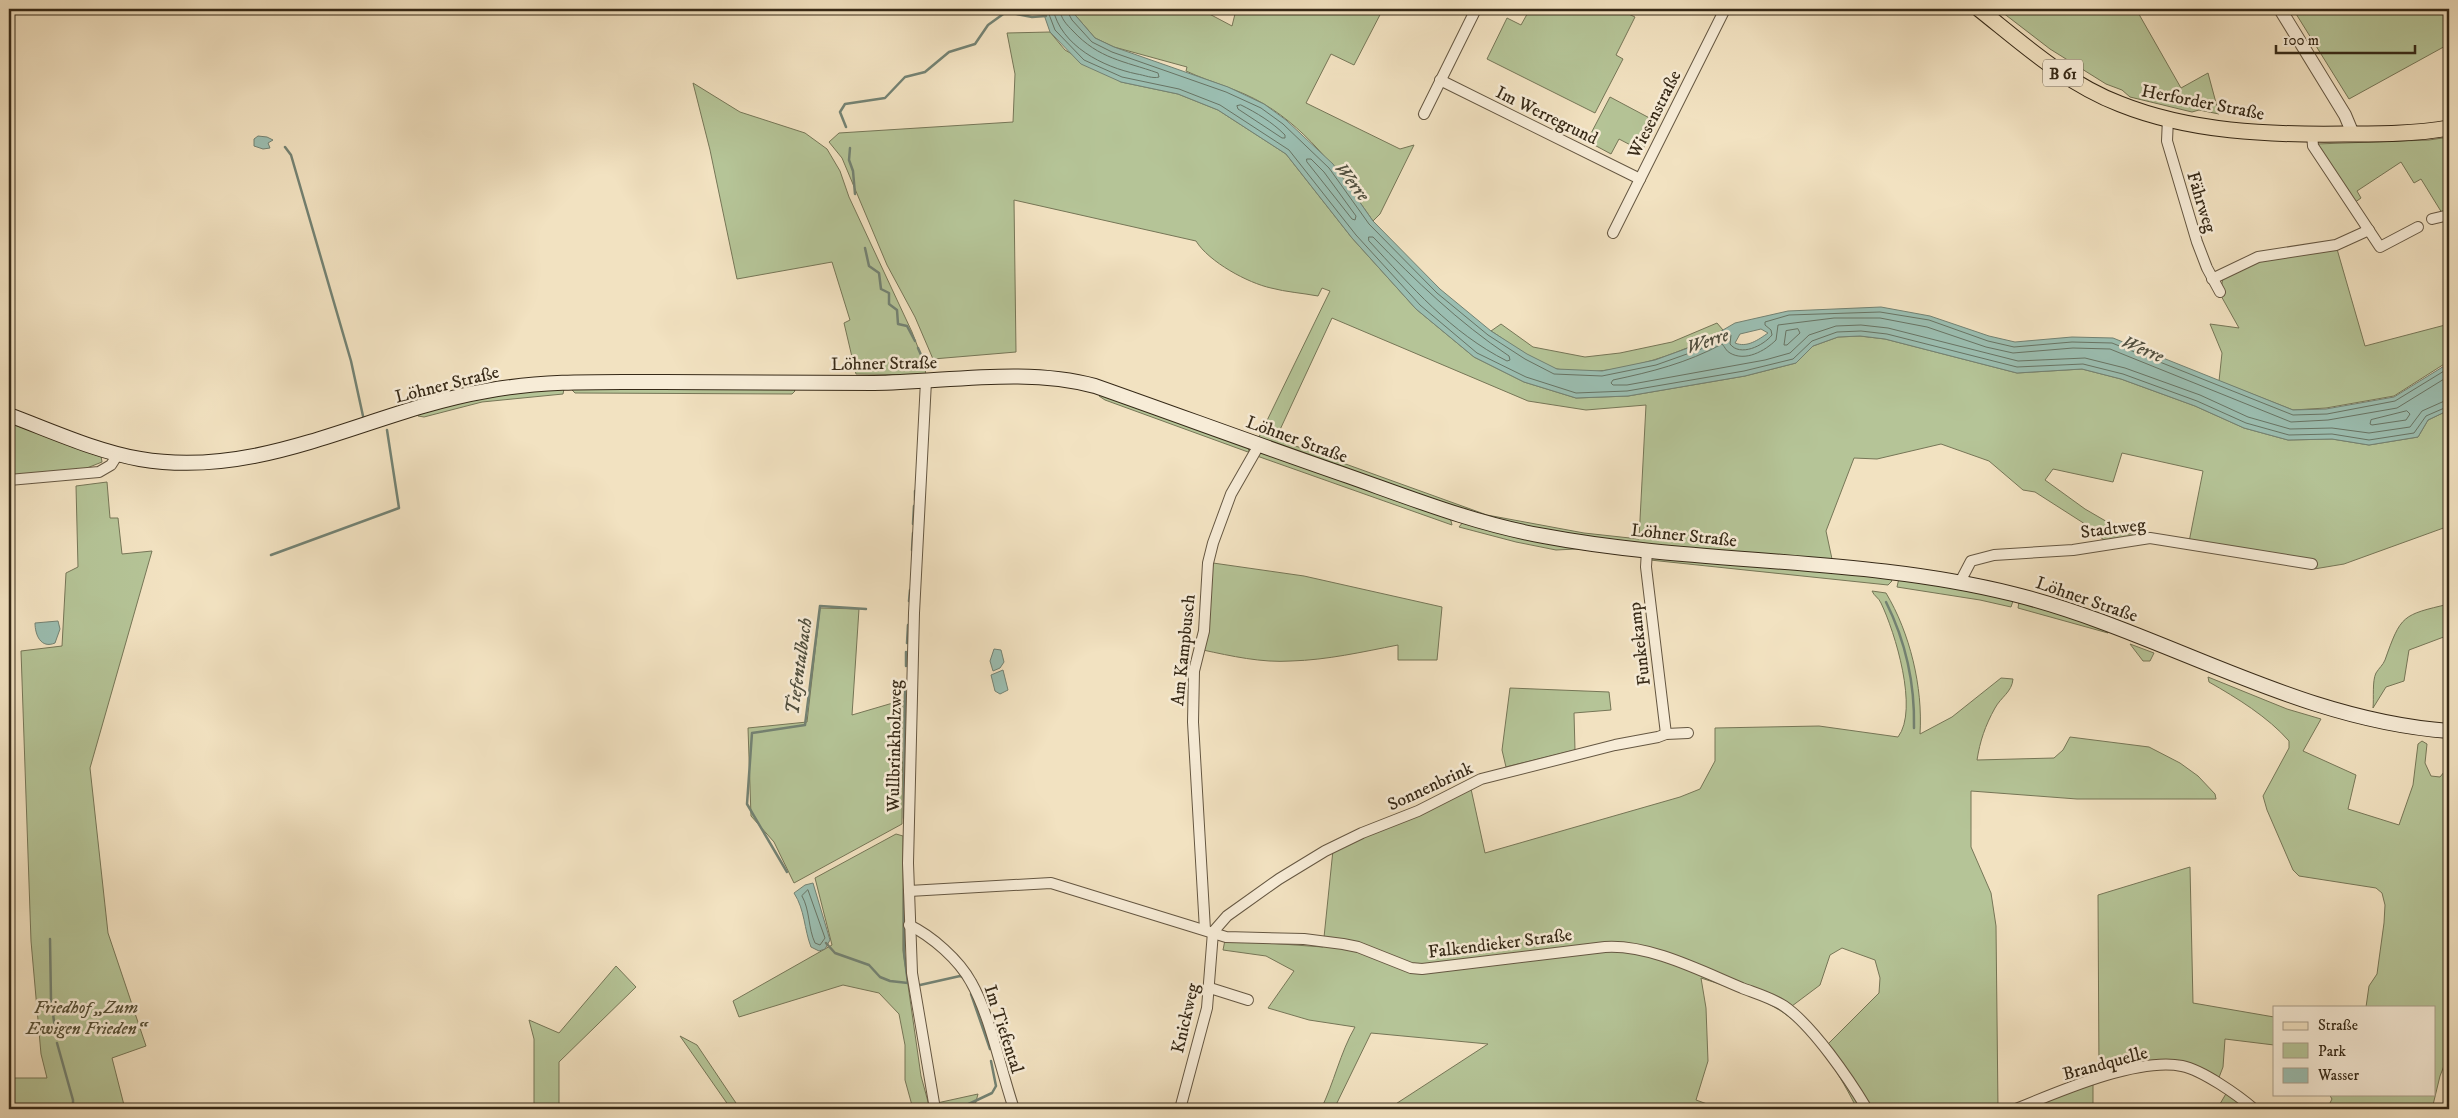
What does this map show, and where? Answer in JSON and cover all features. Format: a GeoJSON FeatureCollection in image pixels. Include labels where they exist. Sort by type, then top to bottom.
{"type":"FeatureCollection","features":[{"type":"Feature","properties":{"kind":"main road","name":"Herforder Straße"},"geometry":{"type":"LineString","coordinates":[[1979,9],[2034,53],[2075,81],[2120,104],[2168,118],[2248,132],[2313,140],[2353,134],[2410,132],[2449,128]]}},
{"type":"Feature","properties":{"kind":"main road","name":"Löhner Straße"},"geometry":{"type":"LineString","coordinates":[[9,415],[118,454],[167,462],[212,462],[247,458],[306,445],[442,400],[529,385],[598,382],[926,381],[1030,376],[1069,380],[1095,386],[1482,523],[1584,543],[1896,573],[1960,582],[2017,595],[2093,618],[2292,698],[2395,725],[2449,731]]}},
{"type":"Feature","properties":{"kind":"street"},"geometry":{"type":"LineString","coordinates":[[1424,114],[1476,9]]}},
{"type":"Feature","properties":{"kind":"street","name":"Wiesenstraße"},"geometry":{"type":"LineString","coordinates":[[1613,233],[1725,9]]}},
{"type":"Feature","properties":{"kind":"street"},"geometry":{"type":"LineString","coordinates":[[2280,9],[2345,116],[2353,134]]}},
{"type":"Feature","properties":{"kind":"street","name":"Im Werregrund"},"geometry":{"type":"LineString","coordinates":[[1440,80],[1640,179]]}},
{"type":"Feature","properties":{"kind":"street","name":"Fährweg"},"geometry":{"type":"LineString","coordinates":[[2168,118],[2167,141],[2197,242],[2212,279],[2220,292]]}},
{"type":"Feature","properties":{"kind":"street"},"geometry":{"type":"LineString","coordinates":[[2313,140],[2380,247],[2418,227]]}},
{"type":"Feature","properties":{"kind":"street"},"geometry":{"type":"LineString","coordinates":[[2432,219],[2449,215]]}},
{"type":"Feature","properties":{"kind":"street"},"geometry":{"type":"LineString","coordinates":[[2212,279],[2258,257],[2336,245],[2369,230]]}},
{"type":"Feature","properties":{"kind":"street","name":"Wullbrinkholzweg"},"geometry":{"type":"LineString","coordinates":[[926,381],[909,755],[909,891],[912,973],[935,1109]]}},
{"type":"Feature","properties":{"kind":"street","name":"Am Kampbusch"},"geometry":{"type":"LineString","coordinates":[[1209,931],[1193,722],[1194,671],[1204,631],[1208,563],[1213,543],[1231,494],[1259,445]]}},
{"type":"Feature","properties":{"kind":"street"},"geometry":{"type":"LineString","coordinates":[[9,480],[98,472],[111,465],[118,454]]}},
{"type":"Feature","properties":{"kind":"street","name":"Stadtweg"},"geometry":{"type":"LineString","coordinates":[[1960,582],[1971,561],[1994,555],[2073,550],[2150,538],[2312,564]]}},
{"type":"Feature","properties":{"kind":"street","name":"Funkekamp"},"geometry":{"type":"LineString","coordinates":[[1647,550],[1646,568],[1666,734]]}},
{"type":"Feature","properties":{"kind":"street","name":"Sonnenbrink"},"geometry":{"type":"LineString","coordinates":[[1209,931],[1279,879],[1325,851],[1362,833],[1418,811],[1481,779],[1666,734],[1688,733]]}},
{"type":"Feature","properties":{"kind":"street","name":"Falkendieker Straße"},"geometry":{"type":"LineString","coordinates":[[909,891],[1051,883],[1226,937],[1296,939],[1343,944],[1358,947],[1411,968],[1422,969],[1605,947],[1618,946],[1642,950],[1701,971],[1784,1006],[1823,1046],[1867,1109]]}},
{"type":"Feature","properties":{"kind":"street","name":"Im Tiefental"},"geometry":{"type":"LineString","coordinates":[[910,925],[920,930],[954,960],[972,982],[987,1022],[1014,1109]]}},
{"type":"Feature","properties":{"kind":"street","name":"Knickweg"},"geometry":{"type":"LineString","coordinates":[[1180,1109],[1204,1025],[1210,988],[1209,931]]}},
{"type":"Feature","properties":{"kind":"street"},"geometry":{"type":"LineString","coordinates":[[1210,988],[1248,1000]]}},
{"type":"Feature","properties":{"kind":"street","name":"Brandquelle"},"geometry":{"type":"LineString","coordinates":[[2016,1109],[2064,1090],[2155,1065],[2182,1066],[2205,1076],[2254,1109]]}},
{"type":"Feature","properties":{"kind":"green space"},"geometry":{"type":"Polygon","coordinates":[[[1070,9],[1200,9],[1232,26],[1235,14],[1242,9],[1383,9],[1354,65],[1331,54],[1306,103],[1400,149],[1414,145],[1380,214],[1373,221],[1324,156],[1281,115],[1245,94],[1186,71],[1187,67],[1114,47],[1095,38],[1070,9]]]}},
{"type":"Feature","properties":{"kind":"green space"},"geometry":{"type":"Polygon","coordinates":[[[1530,9],[1618,9],[1635,17],[1616,55],[1623,59],[1595,113],[1487,59],[1507,18],[1521,25],[1530,9]]]}},
{"type":"Feature","properties":{"kind":"green space"},"geometry":{"type":"Polygon","coordinates":[[[1998,9],[2136,9],[2181,88],[2208,73],[2219,114],[2199,110],[2192,112],[2130,97],[2122,90],[2106,84],[2050,49],[1998,9]]]}},
{"type":"Feature","properties":{"kind":"green space"},"geometry":{"type":"Polygon","coordinates":[[[2293,9],[2449,9],[2449,44],[2349,99],[2293,9]]]}},
{"type":"Feature","properties":{"kind":"green space"},"geometry":{"type":"Polygon","coordinates":[[[1050,32],[1065,50],[1121,82],[1178,94],[1218,110],[1286,154],[1352,238],[1416,309],[1474,357],[1524,382],[1576,398],[1628,396],[1745,376],[1796,363],[1813,346],[1838,337],[1860,336],[1885,339],[2017,373],[2082,369],[2121,379],[2195,406],[2244,428],[2288,440],[2332,439],[2369,445],[2418,437],[2428,420],[2449,410],[2449,526],[2344,564],[2314,569],[2188,547],[2203,471],[2122,453],[2113,482],[2053,469],[2045,480],[2085,509],[2128,534],[2143,533],[2144,536],[2105,541],[2085,524],[2035,492],[2023,490],[1989,461],[1941,444],[1877,459],[1854,458],[1826,531],[1832,559],[1896,566],[1640,544],[1499,523],[1258,439],[1330,291],[1322,288],[1318,296],[1282,291],[1251,282],[1219,264],[1196,241],[1014,200],[1016,352],[933,359],[915,317],[887,265],[842,158],[829,142],[839,133],[1013,122],[1015,74],[1007,33],[1050,32]],[[1332,318],[1278,434],[1279,440],[1487,515],[1584,533],[1639,539],[1646,405],[1586,410],[1528,401],[1332,318]]]}},
{"type":"Feature","properties":{"kind":"green space"},"geometry":{"type":"Polygon","coordinates":[[[693,83],[740,112],[805,133],[827,149],[840,171],[849,197],[912,332],[924,363],[926,375],[856,374],[844,323],[850,320],[832,262],[737,279],[710,150],[693,83]]]}},
{"type":"Feature","properties":{"kind":"green space"},"geometry":{"type":"Polygon","coordinates":[[[1610,97],[1657,122],[1642,151],[1619,139],[1611,154],[1587,141],[1610,97]]]}},
{"type":"Feature","properties":{"kind":"green space"},"geometry":{"type":"Polygon","coordinates":[[[2449,137],[2449,212],[2442,213],[2421,179],[2414,183],[2401,162],[2357,191],[2361,198],[2354,203],[2316,144],[2429,140],[2449,137]]]}},
{"type":"Feature","properties":{"kind":"green space"},"geometry":{"type":"Polygon","coordinates":[[[2337,249],[2365,346],[2449,324],[2449,361],[2394,396],[2326,408],[2293,410],[2219,381],[2222,353],[2210,324],[2239,328],[2220,294],[2223,278],[2259,261],[2337,249]]]}},
{"type":"Feature","properties":{"kind":"green space"},"geometry":{"type":"Polygon","coordinates":[[[1717,323],[1723,330],[1665,356],[1620,368],[1577,372],[1557,369],[1540,363],[1491,331],[1501,324],[1533,347],[1585,357],[1620,353],[1672,342],[1717,323]]]}},
{"type":"Feature","properties":{"kind":"green space"},"geometry":{"type":"Polygon","coordinates":[[[574,387],[794,389],[795,391],[792,394],[575,393],[572,390],[574,387]]]}},
{"type":"Feature","properties":{"kind":"green space"},"geometry":{"type":"Polygon","coordinates":[[[564,389],[563,394],[482,402],[424,417],[418,416],[418,414],[486,395],[564,389]]]}},
{"type":"Feature","properties":{"kind":"green space"},"geometry":{"type":"Polygon","coordinates":[[[1102,393],[1247,445],[1249,451],[1105,400],[1099,396],[1102,393]]]}},
{"type":"Feature","properties":{"kind":"green space"},"geometry":{"type":"Polygon","coordinates":[[[9,423],[101,456],[102,462],[82,470],[9,475],[9,423]]]}},
{"type":"Feature","properties":{"kind":"green space"},"geometry":{"type":"Polygon","coordinates":[[[1261,453],[1266,453],[1450,517],[1452,525],[1257,456],[1261,453]]]}},
{"type":"Feature","properties":{"kind":"green space","name":"Friedhof „Zum Ewigen Frieden“"},"geometry":{"type":"Polygon","coordinates":[[[107,482],[110,518],[118,518],[122,554],[152,551],[90,768],[108,933],[146,1046],[112,1058],[125,1109],[9,1109],[9,1078],[47,1078],[41,1054],[31,941],[21,651],[62,646],[66,573],[78,567],[76,486],[107,482]]]}},
{"type":"Feature","properties":{"kind":"green space"},"geometry":{"type":"Polygon","coordinates":[[[1463,522],[1640,555],[1576,549],[1556,550],[1459,527],[1463,522]]]}},
{"type":"Feature","properties":{"kind":"green space"},"geometry":{"type":"Polygon","coordinates":[[[1654,555],[1890,578],[1892,581],[1888,585],[1650,560],[1654,555]]]}},
{"type":"Feature","properties":{"kind":"green space"},"geometry":{"type":"Polygon","coordinates":[[[1213,563],[1304,576],[1442,607],[1437,660],[1398,660],[1398,645],[1331,657],[1280,661],[1247,658],[1203,650],[1213,563]]]}},
{"type":"Feature","properties":{"kind":"green space"},"geometry":{"type":"Polygon","coordinates":[[[1899,578],[1942,583],[2013,601],[2011,607],[1980,600],[1897,587],[1899,578]]]}},
{"type":"Feature","properties":{"kind":"green space"},"geometry":{"type":"Polygon","coordinates":[[[1872,591],[1886,593],[1902,625],[1908,643],[1917,679],[1920,734],[1952,717],[2001,678],[2013,679],[2011,687],[1997,704],[1988,721],[1981,740],[1977,760],[2054,758],[2063,750],[2070,737],[2149,747],[2180,763],[2198,776],[2215,794],[2216,799],[2077,799],[1971,791],[1971,847],[1991,893],[1996,926],[1998,1109],[1857,1109],[1829,1061],[1811,1038],[1792,1019],[1760,999],[1701,978],[1706,1008],[1708,1061],[1696,1100],[1721,1109],[1388,1109],[1488,1044],[1371,1033],[1334,1109],[1321,1109],[1345,1047],[1355,1027],[1309,1020],[1268,1008],[1294,971],[1266,956],[1223,950],[1225,940],[1323,947],[1333,850],[1471,789],[1485,853],[1680,797],[1700,789],[1715,761],[1715,728],[1819,726],[1898,737],[1904,725],[1906,709],[1903,671],[1887,616],[1880,601],[1872,591]],[[1842,948],[1830,955],[1820,985],[1792,1006],[1827,1045],[1879,993],[1880,978],[1875,960],[1842,948]]]}},
{"type":"Feature","properties":{"kind":"green space"},"geometry":{"type":"Polygon","coordinates":[[[2021,601],[2104,629],[2108,633],[2018,608],[2021,601]]]}},
{"type":"Feature","properties":{"kind":"green space"},"geometry":{"type":"Polygon","coordinates":[[[2449,604],[2449,635],[2409,650],[2404,681],[2386,687],[2373,708],[2375,676],[2384,662],[2400,625],[2405,619],[2421,611],[2449,604]]]}},
{"type":"Feature","properties":{"kind":"green space"},"geometry":{"type":"Polygon","coordinates":[[[820,608],[859,609],[852,715],[903,700],[902,824],[794,883],[774,842],[751,816],[748,728],[807,722],[820,608]]]}},
{"type":"Feature","properties":{"kind":"green space"},"geometry":{"type":"Polygon","coordinates":[[[2130,644],[2154,653],[2150,661],[2143,661],[2130,644]]]}},
{"type":"Feature","properties":{"kind":"green space"},"geometry":{"type":"Polygon","coordinates":[[[2208,677],[2287,709],[2321,719],[2303,751],[2356,775],[2348,809],[2399,825],[2413,785],[2418,744],[2422,741],[2427,744],[2425,763],[2431,776],[2440,777],[2449,766],[2449,1053],[2436,1092],[2436,1006],[2366,1006],[2369,986],[2377,974],[2384,923],[2385,905],[2382,893],[2376,888],[2299,876],[2293,870],[2267,810],[2263,796],[2289,748],[2289,741],[2262,716],[2209,682],[2208,677]]]}},
{"type":"Feature","properties":{"kind":"green space"},"geometry":{"type":"Polygon","coordinates":[[[1510,688],[1609,692],[1611,710],[1574,713],[1575,750],[1506,767],[1502,750],[1510,688]]]}},
{"type":"Feature","properties":{"kind":"green space"},"geometry":{"type":"Polygon","coordinates":[[[896,834],[903,836],[903,950],[921,1076],[930,1109],[913,1109],[905,1080],[905,1045],[899,1014],[879,993],[843,985],[739,1017],[733,1001],[832,945],[815,878],[896,834]]]}},
{"type":"Feature","properties":{"kind":"green space"},"geometry":{"type":"Polygon","coordinates":[[[2190,867],[2193,1003],[2273,1017],[2273,1045],[2225,1039],[2223,1067],[2218,1080],[2182,1062],[2099,1074],[2098,895],[2190,867]]]}},
{"type":"Feature","properties":{"kind":"green space"},"geometry":{"type":"Polygon","coordinates":[[[616,966],[636,987],[559,1062],[559,1109],[534,1109],[534,1039],[529,1020],[559,1033],[616,966]]]}},
{"type":"Feature","properties":{"kind":"green space"},"geometry":{"type":"Polygon","coordinates":[[[680,1036],[697,1045],[740,1109],[731,1109],[680,1036]]]}},
{"type":"Feature","properties":{"kind":"green space"},"geometry":{"type":"Polygon","coordinates":[[[2093,1076],[2093,1109],[2001,1109],[2093,1076]]]}},
{"type":"Feature","properties":{"kind":"green space"},"geometry":{"type":"Polygon","coordinates":[[[2227,1092],[2250,1109],[2217,1109],[2227,1092]]]}},
{"type":"Feature","properties":{"kind":"green space"},"geometry":{"type":"Polygon","coordinates":[[[978,1094],[974,1109],[937,1109],[937,1103],[978,1094]]]}},
{"type":"Feature","properties":{"kind":"green space"},"geometry":{"type":"Polygon","coordinates":[[[2330,1096],[2435,1096],[2432,1109],[2327,1109],[2332,1099],[2330,1096]]]}},
{"type":"Feature","properties":{"kind":"water","name":"Werre"},"geometry":{"type":"Polygon","coordinates":[[[1042,9],[1070,9],[1095,38],[1114,47],[1228,87],[1264,104],[1286,120],[1333,164],[1373,221],[1440,289],[1491,331],[1527,354],[1557,369],[1602,371],[1655,360],[1699,344],[1735,323],[1788,311],[1881,307],[1930,316],[1989,336],[2015,342],[2072,337],[2113,338],[2293,410],[2326,409],[2394,397],[2449,363],[2449,410],[2428,420],[2418,437],[2369,445],[2332,439],[2288,440],[2244,428],[2195,406],[2121,379],[2082,369],[2017,373],[1885,339],[1860,336],[1838,337],[1813,346],[1796,363],[1745,376],[1628,396],[1576,398],[1524,382],[1474,357],[1416,309],[1352,238],[1286,154],[1218,110],[1178,94],[1121,82],[1081,64],[1050,32],[1042,9]],[[1761,329],[1740,334],[1735,343],[1748,344],[1768,333],[1761,329]]]}},
{"type":"Feature","properties":{"kind":"water"},"geometry":{"type":"Polygon","coordinates":[[[258,136],[273,140],[268,143],[270,148],[263,149],[254,146],[254,139],[258,136]]]}},
{"type":"Feature","properties":{"kind":"water"},"geometry":{"type":"Polygon","coordinates":[[[58,621],[60,629],[55,643],[46,644],[40,640],[36,632],[35,623],[58,621]]]}},
{"type":"Feature","properties":{"kind":"water"},"geometry":{"type":"Polygon","coordinates":[[[994,649],[1001,650],[1004,662],[1000,668],[993,671],[990,661],[994,649]]]}},
{"type":"Feature","properties":{"kind":"water"},"geometry":{"type":"Polygon","coordinates":[[[1003,670],[1008,690],[1000,694],[995,691],[991,675],[1003,670]]]}},
{"type":"Feature","properties":{"kind":"water"},"geometry":{"type":"Polygon","coordinates":[[[813,883],[830,940],[825,949],[819,951],[811,947],[798,899],[794,893],[805,885],[813,883]]]}},
{"type":"Feature","properties":{"kind":"waterway","name":"Tiefentalbach"},"geometry":{"type":"LineString","coordinates":[[846,127],[840,112],[845,104],[885,98],[905,77],[925,72],[949,52],[975,44],[988,25],[1006,12],[1032,17],[1046,16]]}},
{"type":"Feature","properties":{"kind":"waterway"},"geometry":{"type":"LineString","coordinates":[[285,147],[291,155],[351,361],[363,416]]}},
{"type":"Feature","properties":{"kind":"waterway","name":"Tiefentalbach"},"geometry":{"type":"LineString","coordinates":[[850,148],[849,160],[853,171],[855,194]]}},
{"type":"Feature","properties":{"kind":"waterway","name":"Tiefentalbach"},"geometry":{"type":"LineString","coordinates":[[865,248],[869,266],[879,273],[881,289],[889,293],[889,304],[897,310],[898,324],[907,326],[915,341]]}},
{"type":"Feature","properties":{"kind":"waterway","name":"Tiefentalbach"},"geometry":{"type":"LineString","coordinates":[[918,348],[925,364]]}},
{"type":"Feature","properties":{"kind":"waterway"},"geometry":{"type":"LineString","coordinates":[[271,555],[399,508],[387,430]]}},
{"type":"Feature","properties":{"kind":"waterway","name":"Tiefentalbach"},"geometry":{"type":"LineString","coordinates":[[915,491],[915,500]]}},
{"type":"Feature","properties":{"kind":"waterway","name":"Tiefentalbach"},"geometry":{"type":"LineString","coordinates":[[913,524],[914,506]]}},
{"type":"Feature","properties":{"kind":"waterway","name":"Tiefentalbach"},"geometry":{"type":"LineString","coordinates":[[912,550],[913,533]]}},
{"type":"Feature","properties":{"kind":"waterway","name":"Tiefentalbach"},"geometry":{"type":"LineString","coordinates":[[909,601],[910,590]]}},
{"type":"Feature","properties":{"kind":"waterway"},"geometry":{"type":"LineString","coordinates":[[1886,602],[1899,632],[1908,663],[1913,695],[1914,728]]}},
{"type":"Feature","properties":{"kind":"waterway","name":"Tiefentalbach"},"geometry":{"type":"LineString","coordinates":[[787,872],[747,804],[752,733],[805,725],[820,606],[866,609]]}},
{"type":"Feature","properties":{"kind":"waterway","name":"Tiefentalbach"},"geometry":{"type":"LineString","coordinates":[[907,643],[908,625]]}},
{"type":"Feature","properties":{"kind":"waterway","name":"Tiefentalbach"},"geometry":{"type":"LineString","coordinates":[[906,652],[906,666]]}},
{"type":"Feature","properties":{"kind":"waterway","name":"Tiefentalbach"},"geometry":{"type":"LineString","coordinates":[[904,818],[905,682]]}},
{"type":"Feature","properties":{"kind":"waterway","name":"Tiefentalbach"},"geometry":{"type":"LineString","coordinates":[[826,943],[835,953],[869,965],[880,977],[890,981],[908,983],[904,953],[904,889]]}},
{"type":"Feature","properties":{"kind":"waterway"},"geometry":{"type":"LineString","coordinates":[[50,939],[51,1000],[56,1035]]}},
{"type":"Feature","properties":{"kind":"waterway","name":"Tiefentalbach"},"geometry":{"type":"LineString","coordinates":[[920,985],[960,976],[964,978]]}},
{"type":"Feature","properties":{"kind":"waterway","name":"Tiefentalbach"},"geometry":{"type":"LineString","coordinates":[[971,994],[990,1049]]}},
{"type":"Feature","properties":{"kind":"waterway"},"geometry":{"type":"LineString","coordinates":[[57,1043],[73,1100],[73,1109]]}},
{"type":"Feature","properties":{"kind":"waterway","name":"Tiefentalbach"},"geometry":{"type":"LineString","coordinates":[[958,1109],[992,1093],[996,1086],[991,1061]]}}]}
